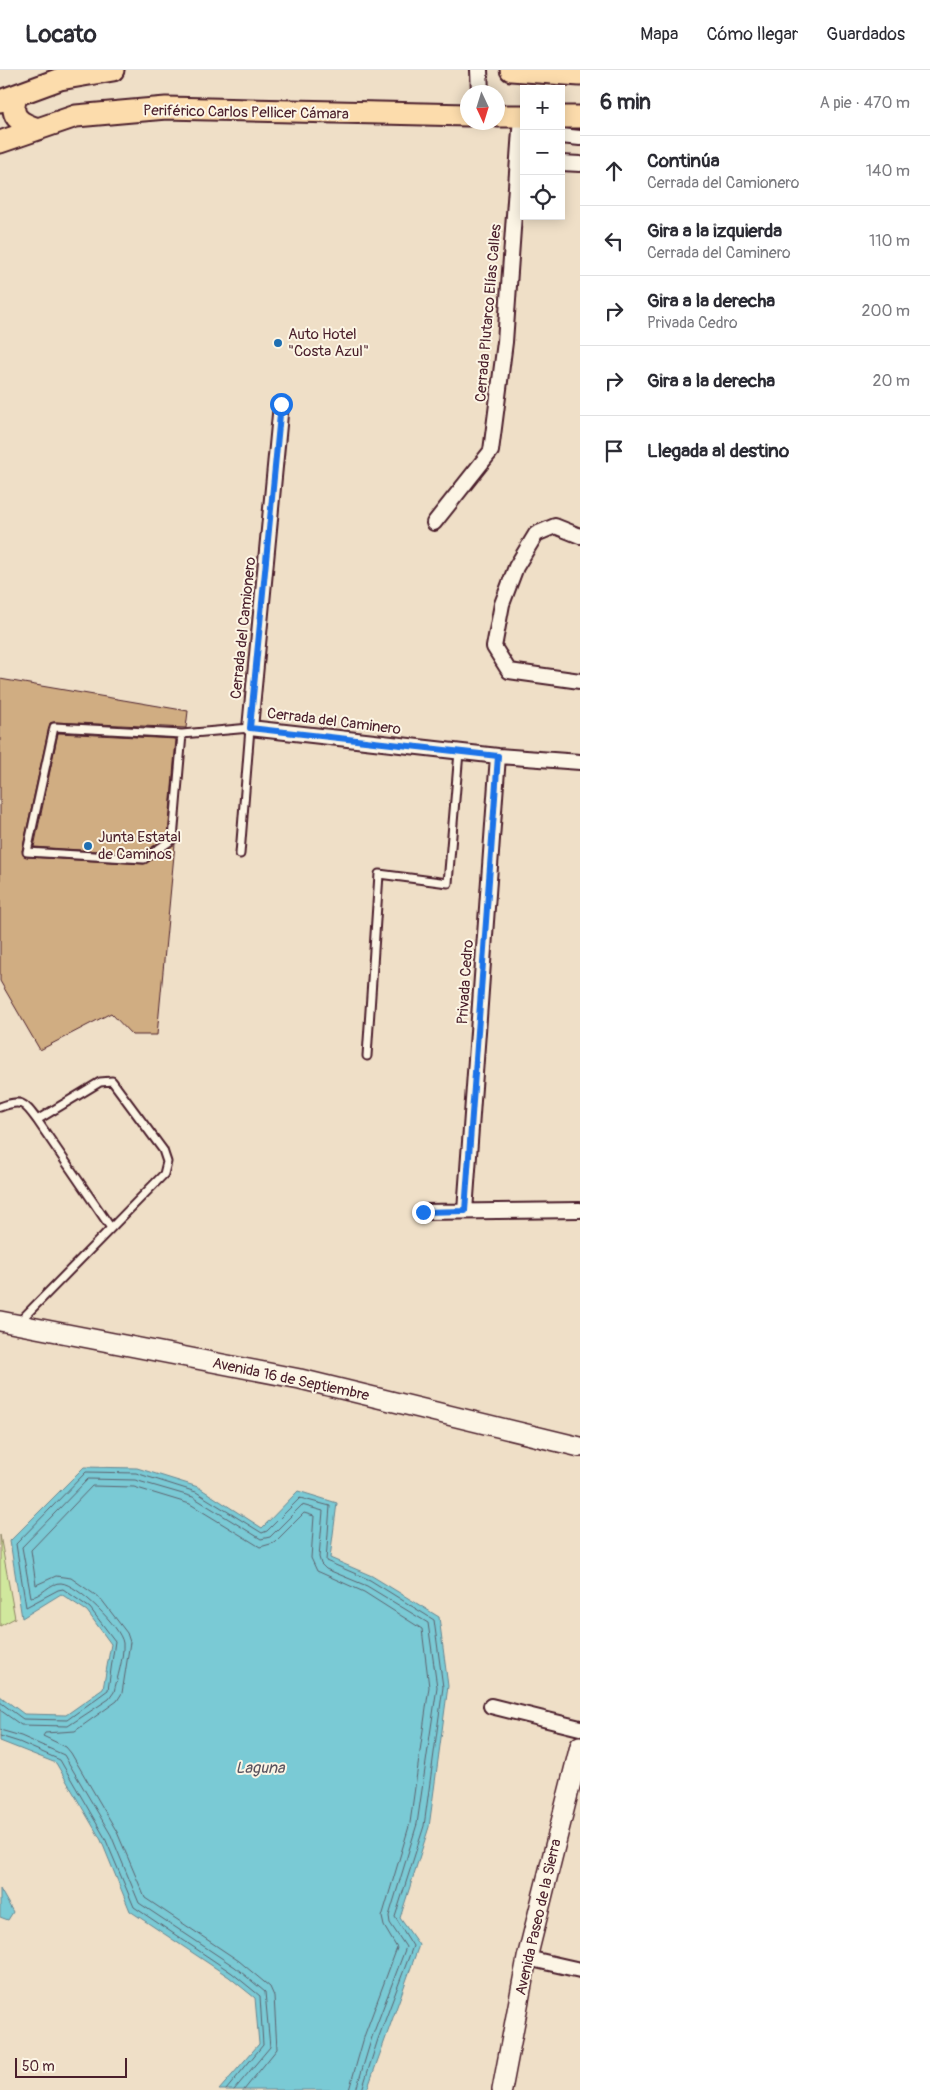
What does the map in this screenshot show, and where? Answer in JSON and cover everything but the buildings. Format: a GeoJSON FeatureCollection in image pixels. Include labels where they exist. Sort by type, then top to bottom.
{"type":"FeatureCollection","features":[{"type":"Feature","properties":{"kind":"main road"},"geometry":{"type":"LineString","coordinates":[[38,129],[22,124],[8,98],[60,79],[113,70]]}},
{"type":"Feature","properties":{"kind":"main road"},"geometry":{"type":"LineString","coordinates":[[511,70],[580,75]]}},
{"type":"Feature","properties":{"kind":"main road","name":"Periférico Carlos Pellicer Cámara"},"geometry":{"type":"LineString","coordinates":[[0,142],[76,116],[166,108],[460,112]]}},
{"type":"Feature","properties":{"kind":"main road"},"geometry":{"type":"LineString","coordinates":[[565,117],[580,117]]}},
{"type":"Feature","properties":{"kind":"main road"},"geometry":{"type":"LineString","coordinates":[[505,119],[520,124]]}},
{"type":"Feature","properties":{"kind":"main road","name":"Avenida 16 de Septiembre"},"geometry":{"type":"LineString","coordinates":[[8,1323],[300,1379],[580,1447]]}},
{"type":"Feature","properties":{"kind":"main road","name":"Avenida Paseo de la Sierra"},"geometry":{"type":"LineString","coordinates":[[502,2090],[527,1958],[580,1746]]}},
{"type":"Feature","properties":{"kind":"street"},"geometry":{"type":"LineString","coordinates":[[479,70],[480,85]]}},
{"type":"Feature","properties":{"kind":"street"},"geometry":{"type":"LineString","coordinates":[[565,136],[580,138]]}},
{"type":"Feature","properties":{"kind":"street"},"geometry":{"type":"LineString","coordinates":[[565,163],[580,164]]}},
{"type":"Feature","properties":{"kind":"street","name":"Cerrada Plutarco Elías Calles"},"geometry":{"type":"LineString","coordinates":[[434,523],[491,451],[505,342],[520,170]]}},
{"type":"Feature","properties":{"kind":"street","name":"Cerrada del Camionero"},"geometry":{"type":"LineString","coordinates":[[250,728],[281,404]]}},
{"type":"Feature","properties":{"kind":"street"},"geometry":{"type":"LineString","coordinates":[[580,536],[555,526],[536,534],[516,567],[502,604],[494,647],[509,671],[580,681]]}},
{"type":"Feature","properties":{"kind":"street","name":"Cerrada del Caminero"},"geometry":{"type":"LineString","coordinates":[[250,728],[459,752],[580,762]]}},
{"type":"Feature","properties":{"kind":"street","name":"Privada Cedro"},"geometry":{"type":"LineString","coordinates":[[465,1211],[498,756]]}},
{"type":"Feature","properties":{"kind":"street"},"geometry":{"type":"LineString","coordinates":[[423,1212],[580,1210]]}},
{"type":"Feature","properties":{"kind":"street"},"geometry":{"type":"LineString","coordinates":[[491,1706],[580,1728]]}},
{"type":"Feature","properties":{"kind":"street"},"geometry":{"type":"LineString","coordinates":[[527,1958],[580,1970]]}},
{"type":"Feature","properties":{"kind":"lane","name":"Cerrada del Caminero"},"geometry":{"type":"LineString","coordinates":[[182,734],[173,839],[144,860],[27,852],[54,727],[182,734],[250,728]]}},
{"type":"Feature","properties":{"kind":"lane","name":"Cerrada del Camionero"},"geometry":{"type":"LineString","coordinates":[[240,854],[250,728]]}},
{"type":"Feature","properties":{"kind":"lane"},"geometry":{"type":"LineString","coordinates":[[367,1056],[379,874],[448,883],[459,752]]}},
{"type":"Feature","properties":{"kind":"lane"},"geometry":{"type":"LineString","coordinates":[[8,1323],[111,1228],[164,1174],[167,1162],[163,1150],[112,1081],[100,1082],[37,1120]]}},
{"type":"Feature","properties":{"kind":"lane"},"geometry":{"type":"LineString","coordinates":[[0,1107],[14,1101],[25,1104],[111,1228]]}},
{"type":"Feature","properties":{"kind":"green space"},"geometry":{"type":"Polygon","coordinates":[[[0,1535],[15,1618],[0,1626],[0,1535]]]}},
{"type":"Feature","properties":{"kind":"water","name":"Laguna"},"geometry":{"type":"Polygon","coordinates":[[[84,1467],[137,1468],[198,1487],[262,1528],[298,1491],[337,1503],[330,1558],[372,1576],[439,1617],[448,1686],[429,1827],[400,1918],[419,1945],[367,2090],[219,2090],[259,2044],[255,1998],[229,1977],[130,1911],[101,1840],[56,1763],[0,1741],[0,1696],[24,1714],[66,1715],[103,1689],[111,1644],[87,1611],[61,1594],[22,1618],[10,1541],[84,1467]]]}},
{"type":"Feature","properties":{"kind":"water"},"geometry":{"type":"Polygon","coordinates":[[[0,1889],[13,1912],[8,1920],[0,1917],[0,1889]]]}},
{"type":"Feature","properties":{"kind":"place","name":"Auto Hotel \"Costa Azul\""},"geometry":{"type":"Point","coordinates":[278,343]}},
{"type":"Feature","properties":{"kind":"place","name":"Junta Estatal de Caminos"},"geometry":{"type":"Point","coordinates":[88,846]}},
{"type":"Feature","properties":{"kind":"route"},"geometry":{"type":"LineString","coordinates":[[281,404],[250,728],[498,756],[465,1211],[423,1212]]}}]}
